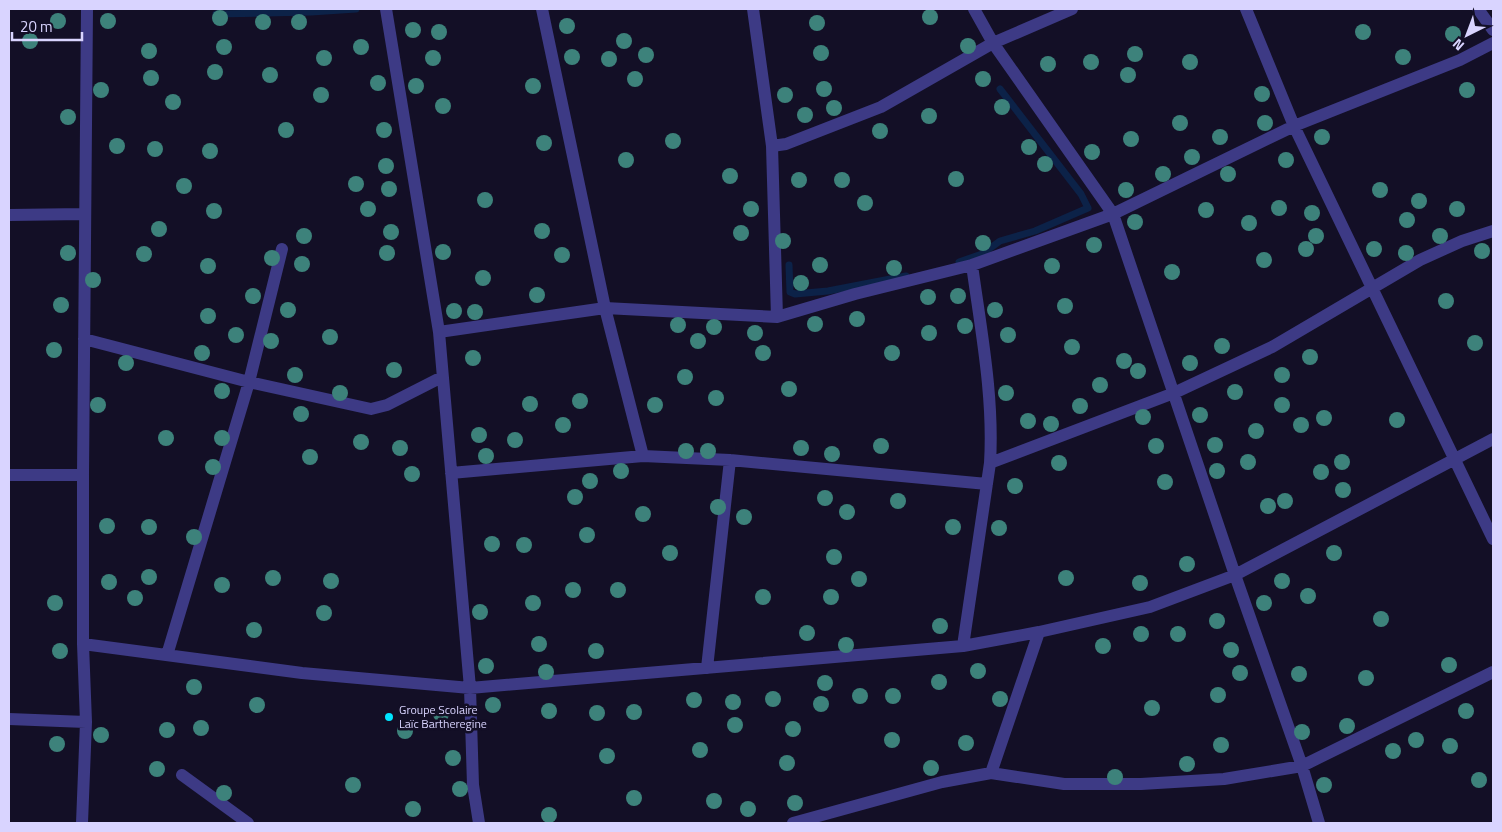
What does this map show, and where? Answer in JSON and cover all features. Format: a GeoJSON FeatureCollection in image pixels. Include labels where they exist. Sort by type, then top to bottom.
{"type":"FeatureCollection","features":[{"type":"Feature","properties":{"kind":"street"},"geometry":{"type":"LineString","coordinates":[[82,823],[86,722],[83,644],[83,474],[84,214],[88,9]]}},
{"type":"Feature","properties":{"kind":"street"},"geometry":{"type":"LineString","coordinates":[[386,9],[439,332],[470,688],[473,785],[479,823]]}},
{"type":"Feature","properties":{"kind":"street"},"geometry":{"type":"LineString","coordinates":[[542,9],[605,308],[643,456]]}},
{"type":"Feature","properties":{"kind":"street"},"geometry":{"type":"LineString","coordinates":[[753,9],[772,146],[777,317]]}},
{"type":"Feature","properties":{"kind":"street"},"geometry":{"type":"LineString","coordinates":[[974,9],[993,43],[1113,214],[1235,575],[1302,766],[1319,823]]}},
{"type":"Feature","properties":{"kind":"street"},"geometry":{"type":"LineString","coordinates":[[772,146],[786,144],[881,107],[993,43],[1072,9]]}},
{"type":"Feature","properties":{"kind":"street"},"geometry":{"type":"LineString","coordinates":[[1246,9],[1294,126],[1493,539]]}},
{"type":"Feature","properties":{"kind":"street"},"geometry":{"type":"LineString","coordinates":[[1478,9],[1493,30]]}},
{"type":"Feature","properties":{"kind":"street"},"geometry":{"type":"LineString","coordinates":[[439,332],[605,308],[777,317],[855,294],[972,265],[1113,214],[1294,126],[1460,60],[1493,43]]}},
{"type":"Feature","properties":{"kind":"street"},"geometry":{"type":"LineString","coordinates":[[9,215],[84,214]]}},
{"type":"Feature","properties":{"kind":"street"},"geometry":{"type":"LineString","coordinates":[[990,463],[1174,393],[1272,347],[1324,318],[1371,287],[1420,260],[1462,241],[1493,231]]}},
{"type":"Feature","properties":{"kind":"street"},"geometry":{"type":"LineString","coordinates":[[167,655],[249,382],[282,249]]}},
{"type":"Feature","properties":{"kind":"street"},"geometry":{"type":"LineString","coordinates":[[963,646],[990,463],[990,394],[972,265]]}},
{"type":"Feature","properties":{"kind":"street"},"geometry":{"type":"LineString","coordinates":[[84,339],[249,382],[371,409],[387,405],[442,377]]}},
{"type":"Feature","properties":{"kind":"street"},"geometry":{"type":"LineString","coordinates":[[83,644],[302,673],[470,688],[963,646],[1039,632],[1150,607],[1235,575],[1493,439]]}},
{"type":"Feature","properties":{"kind":"street"},"geometry":{"type":"LineString","coordinates":[[451,473],[643,456],[730,460],[987,484]]}},
{"type":"Feature","properties":{"kind":"street"},"geometry":{"type":"LineString","coordinates":[[707,668],[730,460]]}},
{"type":"Feature","properties":{"kind":"street"},"geometry":{"type":"LineString","coordinates":[[9,475],[83,474]]}},
{"type":"Feature","properties":{"kind":"street"},"geometry":{"type":"LineString","coordinates":[[991,773],[1039,632]]}},
{"type":"Feature","properties":{"kind":"street"},"geometry":{"type":"LineString","coordinates":[[793,823],[942,782],[991,773],[1064,784],[1141,784],[1224,779],[1302,766],[1493,672]]}},
{"type":"Feature","properties":{"kind":"street"},"geometry":{"type":"LineString","coordinates":[[9,719],[86,722]]}},
{"type":"Feature","properties":{"kind":"street"},"geometry":{"type":"LineString","coordinates":[[182,775],[248,823]]}},
{"type":"Feature","properties":{"kind":"waterway"},"geometry":{"type":"LineString","coordinates":[[216,14],[356,9]]}},
{"type":"Feature","properties":{"kind":"waterway"},"geometry":{"type":"LineString","coordinates":[[959,262],[982,254],[1000,241],[1035,231],[1088,208],[1081,194],[1000,89]]}},
{"type":"Feature","properties":{"kind":"waterway"},"geometry":{"type":"LineString","coordinates":[[789,265],[790,292],[795,294],[828,291],[906,276]]}},
{"type":"Feature","properties":{"kind":"place","name":"Groupe Scolaire Laïc Bartheregine"},"geometry":{"type":"Point","coordinates":[389,717]}}]}
